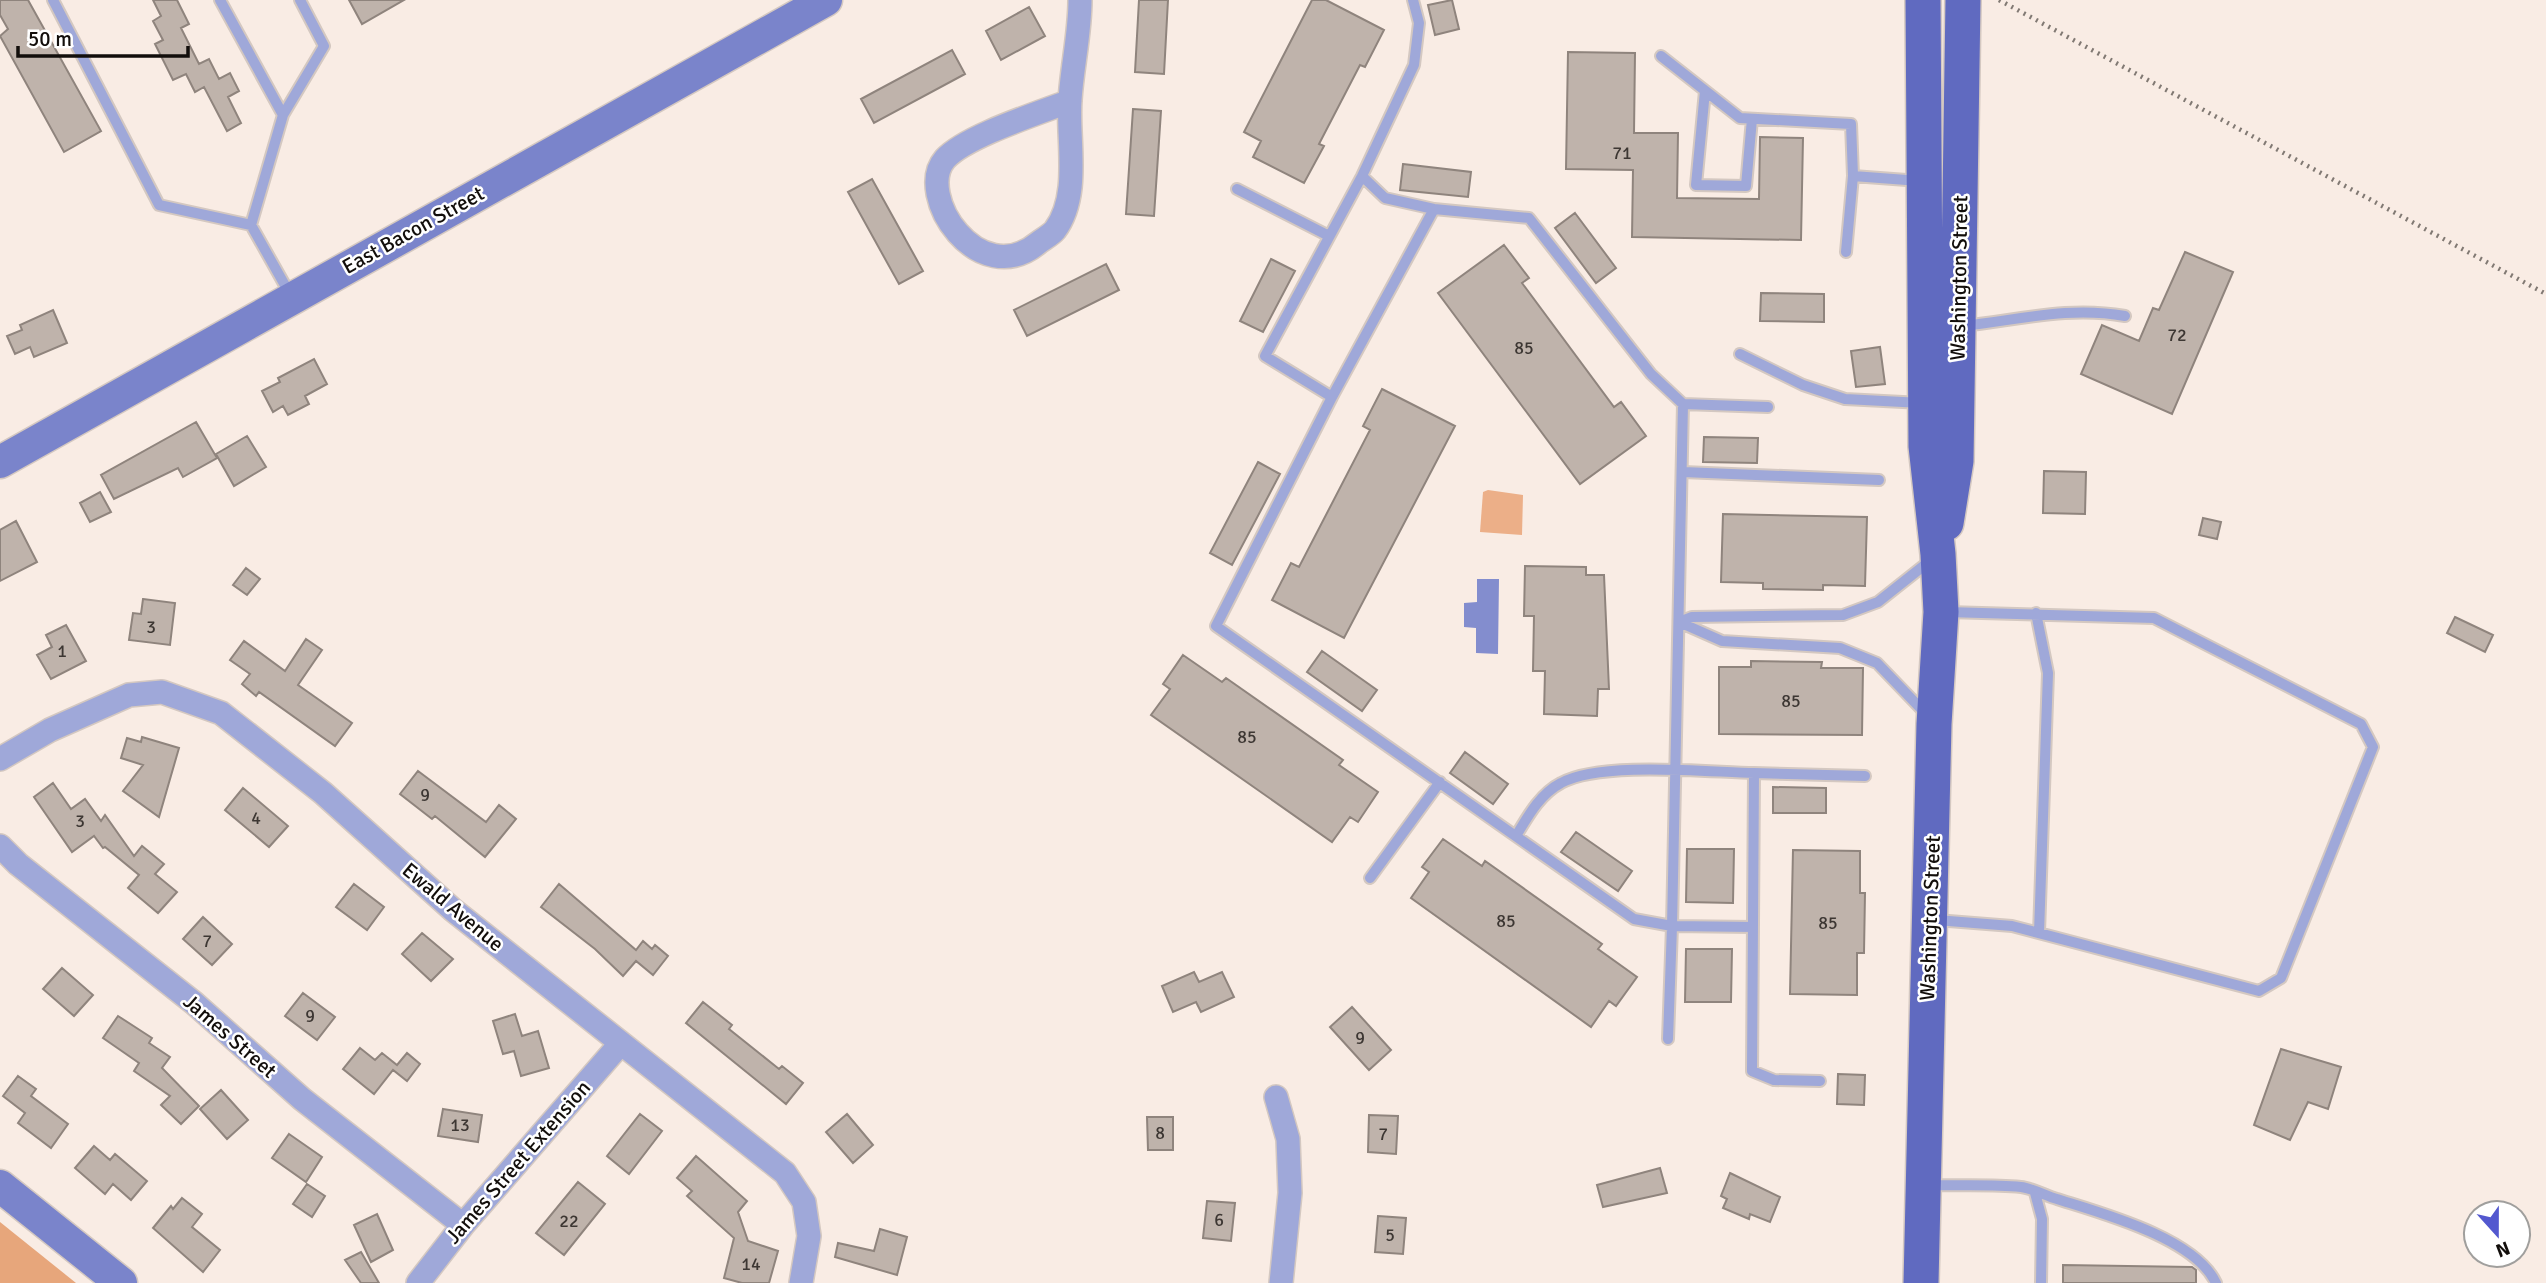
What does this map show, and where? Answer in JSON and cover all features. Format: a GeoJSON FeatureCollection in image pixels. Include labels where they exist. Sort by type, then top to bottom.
{"type":"FeatureCollection","features":[{"type":"Feature","properties":{"kind":"main road","name":"East Bacon Street"},"geometry":{"type":"LineString","coordinates":[[0,462],[826,0]]}},
{"type":"Feature","properties":{"kind":"main road","name":"Washington Street"},"geometry":{"type":"LineString","coordinates":[[1921,1283],[1934,724],[1941,611],[1938,554],[1926,446],[1923,0]]}},
{"type":"Feature","properties":{"kind":"main road","name":"Washington Street"},"geometry":{"type":"LineString","coordinates":[[1938,554],[1950,505],[1956,461],[1963,0]]}},
{"type":"Feature","properties":{"kind":"main road"},"geometry":{"type":"LineString","coordinates":[[0,1186],[121,1283]]}},
{"type":"Feature","properties":{"kind":"street"},"geometry":{"type":"LineString","coordinates":[[1070,101],[967,143],[944,160],[936,187],[951,225],[968,247],[1000,259],[1027,252],[1055,230],[1068,201],[1070,101],[1080,0]]}},
{"type":"Feature","properties":{"kind":"street","name":"Ewald Avenue"},"geometry":{"type":"LineString","coordinates":[[0,758],[50,730],[129,695],[162,692],[220,713],[323,793],[453,910],[785,1173],[804,1202],[809,1237],[801,1283]]}},
{"type":"Feature","properties":{"kind":"street","name":"James Street"},"geometry":{"type":"LineString","coordinates":[[0,846],[18,864],[194,1003],[302,1099],[463,1225]]}},
{"type":"Feature","properties":{"kind":"street","name":"James Street Extension"},"geometry":{"type":"LineString","coordinates":[[418,1283],[463,1225],[621,1043]]}},
{"type":"Feature","properties":{"kind":"street"},"geometry":{"type":"LineString","coordinates":[[1276,1097],[1288,1139],[1290,1193],[1281,1283]]}},
{"type":"Feature","properties":{"kind":"lane"},"geometry":{"type":"LineString","coordinates":[[54,0],[159,205],[251,225]]}},
{"type":"Feature","properties":{"kind":"lane"},"geometry":{"type":"LineString","coordinates":[[220,0],[283,115]]}},
{"type":"Feature","properties":{"kind":"lane"},"geometry":{"type":"LineString","coordinates":[[292,297],[251,225],[283,115],[324,46],[300,0]]}},
{"type":"Feature","properties":{"kind":"lane"},"geometry":{"type":"LineString","coordinates":[[1332,397],[1265,356],[1362,176],[1414,65],[1419,23],[1413,0]]}},
{"type":"Feature","properties":{"kind":"lane"},"geometry":{"type":"LineString","coordinates":[[1661,57],[1740,118],[1851,124],[1853,176],[1846,253]]}},
{"type":"Feature","properties":{"kind":"lane"},"geometry":{"type":"LineString","coordinates":[[1705,91],[1696,185],[1746,186],[1752,119]]}},
{"type":"Feature","properties":{"kind":"lane"},"geometry":{"type":"LineString","coordinates":[[1362,176],[1385,198],[1434,209],[1529,218],[1651,374],[1683,404],[1768,407]]}},
{"type":"Feature","properties":{"kind":"lane"},"geometry":{"type":"LineString","coordinates":[[1853,176],[1923,181]]}},
{"type":"Feature","properties":{"kind":"lane"},"geometry":{"type":"LineString","coordinates":[[1237,189],[1329,236]]}},
{"type":"Feature","properties":{"kind":"lane"},"geometry":{"type":"LineString","coordinates":[[1434,209],[1332,397],[1216,626],[1634,919],[1672,926],[1753,927]]}},
{"type":"Feature","properties":{"kind":"lane"},"geometry":{"type":"LineString","coordinates":[[1958,327],[2062,311],[2095,311],[2125,316]]}},
{"type":"Feature","properties":{"kind":"lane"},"geometry":{"type":"LineString","coordinates":[[1740,354],[1803,385],[1845,399],[1925,403]]}},
{"type":"Feature","properties":{"kind":"lane"},"geometry":{"type":"LineString","coordinates":[[1668,1039],[1683,404]]}},
{"type":"Feature","properties":{"kind":"lane"},"geometry":{"type":"LineString","coordinates":[[1683,472],[1879,480]]}},
{"type":"Feature","properties":{"kind":"lane"},"geometry":{"type":"LineString","coordinates":[[1679,622],[1692,617],[1843,615],[1878,602],[1938,554]]}},
{"type":"Feature","properties":{"kind":"lane"},"geometry":{"type":"LineString","coordinates":[[1929,920],[2012,926],[2259,991],[2281,978],[2373,747],[2361,724],[2154,618],[1941,611]]}},
{"type":"Feature","properties":{"kind":"lane"},"geometry":{"type":"LineString","coordinates":[[2036,613],[2048,673],[2039,933]]}},
{"type":"Feature","properties":{"kind":"lane"},"geometry":{"type":"LineString","coordinates":[[1679,622],[1722,641],[1840,648],[1877,663],[1934,724]]}},
{"type":"Feature","properties":{"kind":"lane"},"geometry":{"type":"LineString","coordinates":[[1516,836],[1535,804],[1560,783],[1583,774],[1675,772],[1865,776]]}},
{"type":"Feature","properties":{"kind":"lane"},"geometry":{"type":"LineString","coordinates":[[1754,773],[1752,1071],[1774,1080],[1821,1081]]}},
{"type":"Feature","properties":{"kind":"lane"},"geometry":{"type":"LineString","coordinates":[[1370,878],[1440,782]]}},
{"type":"Feature","properties":{"kind":"lane"},"geometry":{"type":"LineString","coordinates":[[1923,1185],[2025,1187],[2035,1193],[2155,1234],[2192,1256],[2211,1273],[2216,1283]]}},
{"type":"Feature","properties":{"kind":"lane"},"geometry":{"type":"LineString","coordinates":[[2035,1193],[2042,1219],[2041,1283]]}},
{"type":"Feature","properties":{"kind":"path"},"geometry":{"type":"LineString","coordinates":[[1999,0],[2546,294]]}},
{"type":"Feature","properties":{"kind":"shaded area"},"geometry":{"type":"Polygon","coordinates":[[[1488,490],[1523,495],[1522,535],[1480,532],[1483,492],[1488,490]]]}},
{"type":"Feature","properties":{"kind":"shaded area"},"geometry":{"type":"Polygon","coordinates":[[[0,1222],[76,1283],[0,1283],[0,1222]]]}},
{"type":"Feature","properties":{"kind":"water"},"geometry":{"type":"Polygon","coordinates":[[[1477,579],[1499,579],[1498,654],[1476,653],[1476,628],[1464,627],[1464,603],[1477,602],[1477,579]]]}},
{"type":"Feature","properties":{"kind":"building"},"geometry":{"type":"Polygon","coordinates":[[[0,0],[28,0],[101,131],[64,152],[0,36],[8,29],[0,15],[0,0]]]}},
{"type":"Feature","properties":{"kind":"building"},"geometry":{"type":"Polygon","coordinates":[[[153,0],[177,0],[189,24],[181,28],[199,64],[209,59],[219,79],[230,73],[239,91],[228,97],[241,123],[227,131],[204,87],[195,92],[186,74],[173,80],[155,44],[163,40],[153,21],[161,16],[153,0]]]}},
{"type":"Feature","properties":{"kind":"building"},"geometry":{"type":"Polygon","coordinates":[[[349,0],[404,0],[362,24],[349,0]]]}},
{"type":"Feature","properties":{"kind":"building"},"geometry":{"type":"Polygon","coordinates":[[[1139,0],[1168,0],[1164,74],[1135,72],[1139,0]]]}},
{"type":"Feature","properties":{"kind":"building"},"geometry":{"type":"Polygon","coordinates":[[[1312,0],[1326,0],[1384,30],[1365,67],[1360,65],[1319,144],[1324,146],[1304,183],[1253,157],[1261,141],[1244,132],[1312,0]]]}},
{"type":"Feature","properties":{"kind":"building"},"geometry":{"type":"Polygon","coordinates":[[[1452,0],[1459,29],[1435,35],[1428,5],[1452,0]]]}},
{"type":"Feature","properties":{"kind":"building"},"geometry":{"type":"Polygon","coordinates":[[[1029,7],[1045,36],[1001,60],[986,31],[1029,7]]]}},
{"type":"Feature","properties":{"kind":"building"},"geometry":{"type":"Polygon","coordinates":[[[952,50],[965,74],[874,123],[861,99],[952,50]]]}},
{"type":"Feature","properties":{"kind":"building"},"geometry":{"type":"Polygon","coordinates":[[[1568,52],[1635,53],[1634,133],[1678,133],[1677,198],[1759,199],[1760,137],[1803,138],[1801,240],[1632,237],[1633,170],[1566,169],[1568,52]]]}},
{"type":"Feature","properties":{"kind":"building"},"geometry":{"type":"Polygon","coordinates":[[[1133,109],[1161,111],[1154,216],[1126,214],[1133,109]]]}},
{"type":"Feature","properties":{"kind":"building"},"geometry":{"type":"Polygon","coordinates":[[[1403,164],[1471,172],[1468,197],[1400,190],[1403,164]]]}},
{"type":"Feature","properties":{"kind":"building"},"geometry":{"type":"Polygon","coordinates":[[[872,179],[923,271],[899,284],[848,192],[872,179]]]}},
{"type":"Feature","properties":{"kind":"building"},"geometry":{"type":"Polygon","coordinates":[[[1575,213],[1616,268],[1596,283],[1555,228],[1575,213]]]}},
{"type":"Feature","properties":{"kind":"building"},"geometry":{"type":"Polygon","coordinates":[[[1504,245],[1529,278],[1522,283],[1614,407],[1621,402],[1646,436],[1580,484],[1438,293],[1504,245]]]}},
{"type":"Feature","properties":{"kind":"building"},"geometry":{"type":"Polygon","coordinates":[[[2185,252],[2233,272],[2172,414],[2081,374],[2102,325],[2139,341],[2153,308],[2159,310],[2185,252]]]}},
{"type":"Feature","properties":{"kind":"building"},"geometry":{"type":"Polygon","coordinates":[[[1271,259],[1295,271],[1263,332],[1240,321],[1271,259]]]}},
{"type":"Feature","properties":{"kind":"building"},"geometry":{"type":"Polygon","coordinates":[[[1106,264],[1119,290],[1027,336],[1014,310],[1106,264]]]}},
{"type":"Feature","properties":{"kind":"building"},"geometry":{"type":"Polygon","coordinates":[[[1761,293],[1824,294],[1824,322],[1760,321],[1761,293]]]}},
{"type":"Feature","properties":{"kind":"building"},"geometry":{"type":"Polygon","coordinates":[[[53,310],[67,343],[34,357],[30,347],[15,354],[7,336],[22,330],[20,325],[53,310]]]}},
{"type":"Feature","properties":{"kind":"building"},"geometry":{"type":"Polygon","coordinates":[[[1880,347],[1885,384],[1856,387],[1851,351],[1880,347]]]}},
{"type":"Feature","properties":{"kind":"building"},"geometry":{"type":"Polygon","coordinates":[[[314,359],[327,384],[305,396],[309,404],[288,415],[283,406],[273,412],[262,391],[280,382],[278,378],[314,359]]]}},
{"type":"Feature","properties":{"kind":"building"},"geometry":{"type":"Polygon","coordinates":[[[1382,389],[1455,426],[1344,638],[1272,600],[1291,563],[1299,567],[1370,430],[1363,426],[1382,389]]]}},
{"type":"Feature","properties":{"kind":"building"},"geometry":{"type":"Polygon","coordinates":[[[196,422],[217,458],[183,477],[178,468],[114,499],[101,475],[196,422]]]}},
{"type":"Feature","properties":{"kind":"building"},"geometry":{"type":"Polygon","coordinates":[[[247,436],[266,467],[234,486],[216,454],[247,436]]]}},
{"type":"Feature","properties":{"kind":"building"},"geometry":{"type":"Polygon","coordinates":[[[1704,437],[1758,438],[1757,463],[1703,462],[1704,437]]]}},
{"type":"Feature","properties":{"kind":"building"},"geometry":{"type":"Polygon","coordinates":[[[1258,462],[1280,474],[1232,565],[1210,553],[1258,462]]]}},
{"type":"Feature","properties":{"kind":"building"},"geometry":{"type":"Polygon","coordinates":[[[2044,471],[2086,472],[2085,514],[2043,513],[2044,471]]]}},
{"type":"Feature","properties":{"kind":"building"},"geometry":{"type":"Polygon","coordinates":[[[100,492],[111,512],[90,522],[80,503],[100,492]]]}},
{"type":"Feature","properties":{"kind":"building"},"geometry":{"type":"Polygon","coordinates":[[[1723,514],[1867,517],[1865,586],[1823,585],[1823,590],[1763,589],[1763,583],[1721,582],[1723,514]]]}},
{"type":"Feature","properties":{"kind":"building"},"geometry":{"type":"Polygon","coordinates":[[[2203,518],[2221,522],[2217,539],[2199,535],[2203,518]]]}},
{"type":"Feature","properties":{"kind":"building"},"geometry":{"type":"Polygon","coordinates":[[[16,521],[37,562],[0,581],[0,530],[16,521]]]}},
{"type":"Feature","properties":{"kind":"building"},"geometry":{"type":"Polygon","coordinates":[[[1525,566],[1586,567],[1586,575],[1604,575],[1609,689],[1598,689],[1597,716],[1544,714],[1545,671],[1533,671],[1534,616],[1524,616],[1525,566]]]}},
{"type":"Feature","properties":{"kind":"building"},"geometry":{"type":"Polygon","coordinates":[[[246,568],[260,579],[247,595],[233,585],[246,568]]]}},
{"type":"Feature","properties":{"kind":"building"},"geometry":{"type":"Polygon","coordinates":[[[143,599],[175,603],[170,645],[129,640],[133,613],[141,614],[143,599]]]}},
{"type":"Feature","properties":{"kind":"building"},"geometry":{"type":"Polygon","coordinates":[[[2455,617],[2493,635],[2485,652],[2447,633],[2455,617]]]}},
{"type":"Feature","properties":{"kind":"building"},"geometry":{"type":"Polygon","coordinates":[[[66,625],[86,661],[51,679],[37,655],[52,647],[46,635],[66,625]]]}},
{"type":"Feature","properties":{"kind":"building"},"geometry":{"type":"Polygon","coordinates":[[[306,639],[322,650],[298,685],[352,723],[335,746],[259,692],[256,696],[242,684],[250,674],[230,660],[244,641],[285,671],[306,639]]]}},
{"type":"Feature","properties":{"kind":"building"},"geometry":{"type":"Polygon","coordinates":[[[1322,651],[1377,690],[1362,711],[1307,672],[1322,651]]]}},
{"type":"Feature","properties":{"kind":"building"},"geometry":{"type":"Polygon","coordinates":[[[1183,655],[1222,682],[1226,678],[1343,760],[1339,765],[1378,792],[1358,822],[1350,817],[1332,842],[1151,715],[1170,689],[1163,684],[1183,655]]]}},
{"type":"Feature","properties":{"kind":"building"},"geometry":{"type":"Polygon","coordinates":[[[1751,661],[1822,662],[1821,668],[1863,668],[1862,735],[1719,734],[1719,667],[1751,667],[1751,661]]]}},
{"type":"Feature","properties":{"kind":"building"},"geometry":{"type":"Polygon","coordinates":[[[142,737],[179,748],[159,817],[123,791],[143,765],[121,758],[127,738],[141,742],[142,737]]]}},
{"type":"Feature","properties":{"kind":"building"},"geometry":{"type":"Polygon","coordinates":[[[1465,752],[1508,784],[1493,804],[1450,773],[1465,752]]]}},
{"type":"Feature","properties":{"kind":"building"},"geometry":{"type":"Polygon","coordinates":[[[418,771],[486,822],[499,805],[516,819],[485,857],[435,816],[432,819],[400,794],[418,771]]]}},
{"type":"Feature","properties":{"kind":"building"},"geometry":{"type":"Polygon","coordinates":[[[53,783],[71,809],[85,799],[101,821],[105,815],[134,856],[142,846],[164,864],[155,874],[177,892],[158,913],[128,888],[139,875],[103,848],[94,836],[72,852],[34,797],[53,783]]]}},
{"type":"Feature","properties":{"kind":"building"},"geometry":{"type":"Polygon","coordinates":[[[1773,787],[1826,788],[1826,813],[1773,813],[1773,787]]]}},
{"type":"Feature","properties":{"kind":"building"},"geometry":{"type":"Polygon","coordinates":[[[243,788],[288,826],[269,847],[225,810],[243,788]]]}},
{"type":"Feature","properties":{"kind":"building"},"geometry":{"type":"Polygon","coordinates":[[[1576,832],[1632,871],[1618,891],[1561,852],[1576,832]]]}},
{"type":"Feature","properties":{"kind":"building"},"geometry":{"type":"Polygon","coordinates":[[[1443,839],[1482,866],[1485,861],[1602,944],[1598,949],[1637,977],[1616,1006],[1609,1001],[1591,1027],[1411,898],[1429,872],[1422,867],[1443,839]]]}},
{"type":"Feature","properties":{"kind":"building"},"geometry":{"type":"Polygon","coordinates":[[[1687,849],[1734,849],[1733,903],[1686,902],[1687,849]]]}},
{"type":"Feature","properties":{"kind":"building"},"geometry":{"type":"Polygon","coordinates":[[[1793,850],[1860,851],[1860,893],[1865,893],[1864,953],[1857,953],[1857,995],[1790,994],[1793,850]]]}},
{"type":"Feature","properties":{"kind":"building"},"geometry":{"type":"Polygon","coordinates":[[[354,884],[384,907],[367,930],[336,907],[354,884]]]}},
{"type":"Feature","properties":{"kind":"building"},"geometry":{"type":"Polygon","coordinates":[[[559,884],[636,950],[643,941],[652,949],[655,945],[668,956],[653,975],[636,961],[623,976],[595,949],[541,907],[559,884]]]}},
{"type":"Feature","properties":{"kind":"building"},"geometry":{"type":"Polygon","coordinates":[[[203,917],[232,944],[212,965],[183,939],[203,917]]]}},
{"type":"Feature","properties":{"kind":"building"},"geometry":{"type":"Polygon","coordinates":[[[422,933],[453,959],[431,981],[402,954],[422,933]]]}},
{"type":"Feature","properties":{"kind":"building"},"geometry":{"type":"Polygon","coordinates":[[[1686,949],[1732,949],[1731,1002],[1685,1002],[1686,949]]]}},
{"type":"Feature","properties":{"kind":"building"},"geometry":{"type":"Polygon","coordinates":[[[62,968],[93,995],[74,1016],[43,989],[62,968]]]}},
{"type":"Feature","properties":{"kind":"building"},"geometry":{"type":"Polygon","coordinates":[[[1194,972],[1199,982],[1222,972],[1234,997],[1201,1012],[1196,1002],[1173,1012],[1162,986],[1194,972]]]}},
{"type":"Feature","properties":{"kind":"building"},"geometry":{"type":"Polygon","coordinates":[[[303,993],[335,1017],[317,1040],[285,1016],[303,993]]]}},
{"type":"Feature","properties":{"kind":"building"},"geometry":{"type":"Polygon","coordinates":[[[703,1002],[732,1025],[729,1029],[779,1069],[782,1066],[803,1083],[786,1104],[686,1023],[703,1002]]]}},
{"type":"Feature","properties":{"kind":"building"},"geometry":{"type":"Polygon","coordinates":[[[1352,1007],[1391,1050],[1369,1070],[1330,1027],[1352,1007]]]}},
{"type":"Feature","properties":{"kind":"building"},"geometry":{"type":"Polygon","coordinates":[[[515,1014],[522,1036],[538,1031],[549,1068],[521,1076],[514,1051],[503,1054],[493,1021],[515,1014]]]}},
{"type":"Feature","properties":{"kind":"building"},"geometry":{"type":"Polygon","coordinates":[[[118,1016],[152,1038],[149,1043],[170,1057],[162,1068],[199,1106],[181,1124],[161,1105],[170,1096],[134,1071],[139,1063],[103,1038],[118,1016]]]}},
{"type":"Feature","properties":{"kind":"building"},"geometry":{"type":"Polygon","coordinates":[[[360,1048],[375,1060],[382,1053],[397,1065],[407,1053],[420,1064],[407,1081],[393,1070],[374,1094],[343,1069],[360,1048]]]}},
{"type":"Feature","properties":{"kind":"building"},"geometry":{"type":"Polygon","coordinates":[[[2281,1049],[2341,1067],[2328,1109],[2308,1102],[2290,1140],[2254,1125],[2281,1049]]]}},
{"type":"Feature","properties":{"kind":"building"},"geometry":{"type":"Polygon","coordinates":[[[1838,1074],[1865,1075],[1864,1105],[1837,1104],[1838,1074]]]}},
{"type":"Feature","properties":{"kind":"building"},"geometry":{"type":"Polygon","coordinates":[[[18,1076],[36,1089],[31,1096],[68,1124],[51,1148],[18,1123],[25,1113],[3,1096],[18,1076]]]}},
{"type":"Feature","properties":{"kind":"building"},"geometry":{"type":"Polygon","coordinates":[[[221,1090],[248,1120],[227,1139],[200,1109],[221,1090]]]}},
{"type":"Feature","properties":{"kind":"building"},"geometry":{"type":"Polygon","coordinates":[[[443,1109],[482,1115],[478,1142],[438,1136],[443,1109]]]}},
{"type":"Feature","properties":{"kind":"building"},"geometry":{"type":"Polygon","coordinates":[[[640,1114],[662,1131],[629,1174],[607,1156],[640,1114]]]}},
{"type":"Feature","properties":{"kind":"building"},"geometry":{"type":"Polygon","coordinates":[[[847,1114],[873,1145],[853,1163],[826,1132],[847,1114]]]}},
{"type":"Feature","properties":{"kind":"building"},"geometry":{"type":"Polygon","coordinates":[[[1369,1115],[1398,1116],[1396,1154],[1368,1152],[1369,1115]]]}},
{"type":"Feature","properties":{"kind":"building"},"geometry":{"type":"Polygon","coordinates":[[[1147,1117],[1173,1117],[1173,1150],[1148,1150],[1147,1117]]]}},
{"type":"Feature","properties":{"kind":"building"},"geometry":{"type":"Polygon","coordinates":[[[289,1134],[322,1157],[306,1182],[272,1158],[289,1134]]]}},
{"type":"Feature","properties":{"kind":"building"},"geometry":{"type":"Polygon","coordinates":[[[94,1146],[110,1160],[115,1154],[147,1181],[131,1200],[113,1184],[105,1194],[75,1168],[94,1146]]]}},
{"type":"Feature","properties":{"kind":"building"},"geometry":{"type":"Polygon","coordinates":[[[696,1156],[747,1201],[738,1212],[748,1241],[778,1251],[769,1283],[742,1283],[724,1278],[734,1238],[687,1196],[692,1191],[677,1178],[696,1156]]]}},
{"type":"Feature","properties":{"kind":"building"},"geometry":{"type":"Polygon","coordinates":[[[1660,1168],[1667,1193],[1603,1207],[1597,1185],[1660,1168]]]}},
{"type":"Feature","properties":{"kind":"building"},"geometry":{"type":"Polygon","coordinates":[[[1730,1173],[1780,1197],[1770,1222],[1750,1214],[1749,1219],[1723,1208],[1727,1199],[1721,1196],[1730,1173]]]}},
{"type":"Feature","properties":{"kind":"building"},"geometry":{"type":"Polygon","coordinates":[[[578,1182],[605,1204],[564,1255],[536,1233],[578,1182]]]}},
{"type":"Feature","properties":{"kind":"building"},"geometry":{"type":"Polygon","coordinates":[[[307,1184],[325,1196],[312,1217],[293,1204],[307,1184]]]}},
{"type":"Feature","properties":{"kind":"building"},"geometry":{"type":"Polygon","coordinates":[[[182,1198],[202,1214],[192,1227],[220,1250],[203,1272],[153,1228],[171,1206],[173,1209],[182,1198]]]}},
{"type":"Feature","properties":{"kind":"building"},"geometry":{"type":"Polygon","coordinates":[[[1207,1201],[1235,1203],[1231,1241],[1203,1238],[1207,1201]]]}},
{"type":"Feature","properties":{"kind":"building"},"geometry":{"type":"Polygon","coordinates":[[[377,1214],[393,1250],[371,1262],[354,1225],[377,1214]]]}},
{"type":"Feature","properties":{"kind":"building"},"geometry":{"type":"Polygon","coordinates":[[[1378,1216],[1406,1218],[1403,1254],[1375,1252],[1378,1216]]]}},
{"type":"Feature","properties":{"kind":"building"},"geometry":{"type":"Polygon","coordinates":[[[880,1229],[907,1237],[897,1275],[835,1257],[838,1243],[874,1251],[880,1229]]]}},
{"type":"Feature","properties":{"kind":"building"},"geometry":{"type":"Polygon","coordinates":[[[361,1252],[379,1283],[361,1283],[345,1260],[361,1252]]]}},
{"type":"Feature","properties":{"kind":"building"},"geometry":{"type":"Polygon","coordinates":[[[2063,1265],[2192,1267],[2196,1270],[2196,1283],[2063,1283],[2063,1265]]]}}]}
